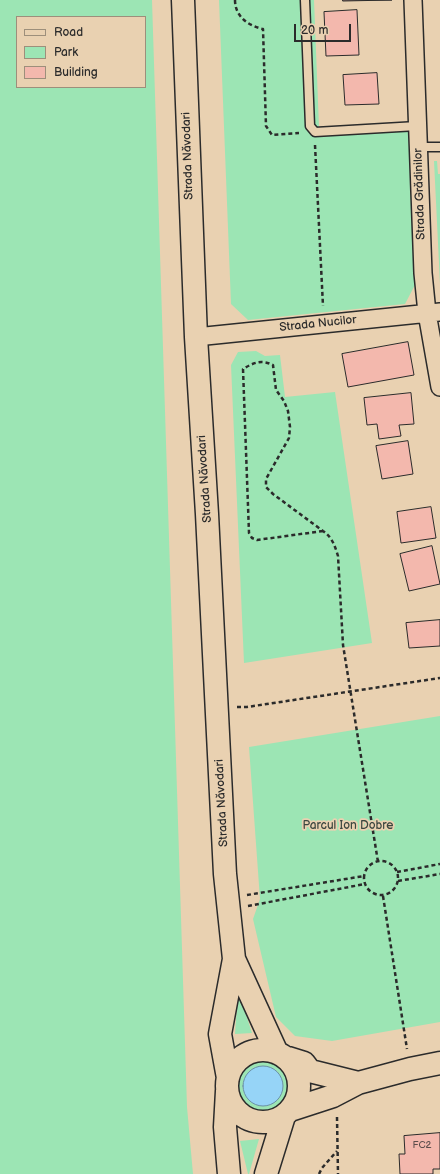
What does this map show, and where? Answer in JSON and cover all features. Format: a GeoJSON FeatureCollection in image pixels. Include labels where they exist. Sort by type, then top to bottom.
{"type":"FeatureCollection","features":[{"type":"Feature","properties":{"kind":"main road","name":"Strada Năvodari"},"geometry":{"type":"LineString","coordinates":[[183,0],[196,337],[207,514],[227,904],[234,958],[220,1034],[228,1084],[225,1127],[229,1174]]}},
{"type":"Feature","properties":{"kind":"main road","name":"Strada Năvodari"},"geometry":{"type":"LineString","coordinates":[[234,958],[281,1055]]}},
{"type":"Feature","properties":{"kind":"main road"},"geometry":{"type":"LineString","coordinates":[[358,1083],[310,1071],[304,1063],[265,1050],[253,1052],[242,1057],[233,1066],[228,1084],[230,1101],[237,1111],[248,1119],[260,1122],[272,1121],[287,1113],[333,1096],[358,1083],[410,1069],[440,1063]]}},
{"type":"Feature","properties":{"kind":"main road"},"geometry":{"type":"LineString","coordinates":[[266,1174],[287,1113],[296,1102],[298,1094],[299,1083],[297,1073],[292,1064],[281,1055]]}},
{"type":"Feature","properties":{"kind":"street","name":"Strada Grădinilor"},"geometry":{"type":"LineString","coordinates":[[413,0],[424,273],[434,313],[440,387]]}},
{"type":"Feature","properties":{"kind":"street","name":"Strada Nucilor"},"geometry":{"type":"LineString","coordinates":[[196,337],[434,313]]}},
{"type":"Feature","properties":{"kind":"lane"},"geometry":{"type":"LineString","coordinates":[[305,0],[310,126],[315,132],[417,126]]}},
{"type":"Feature","properties":{"kind":"lane"},"geometry":{"type":"LineString","coordinates":[[419,146],[440,147]]}},
{"type":"Feature","properties":{"kind":"path"},"geometry":{"type":"LineString","coordinates":[[235,0],[238,14],[253,27],[263,29],[266,126],[272,135],[315,132],[324,323]]}},
{"type":"Feature","properties":{"kind":"path"},"geometry":{"type":"LineString","coordinates":[[323,531],[257,540],[252,538],[249,533],[242,369],[253,363],[264,361],[273,365],[276,390],[284,401],[288,411],[290,427],[289,438],[266,479],[266,487],[273,494],[323,531],[335,544],[338,556],[343,644],[378,862]]}},
{"type":"Feature","properties":{"kind":"path"},"geometry":{"type":"LineString","coordinates":[[217,707],[247,707],[440,678]]}},
{"type":"Feature","properties":{"kind":"path"},"geometry":{"type":"LineString","coordinates":[[384,861],[390,863],[397,872],[398,881],[394,889],[387,895],[383,896],[372,893],[365,884],[364,876],[368,867],[378,862],[384,861]]}},
{"type":"Feature","properties":{"kind":"path"},"geometry":{"type":"LineString","coordinates":[[397,872],[440,864]]}},
{"type":"Feature","properties":{"kind":"path"},"geometry":{"type":"LineString","coordinates":[[398,881],[440,874]]}},
{"type":"Feature","properties":{"kind":"path"},"geometry":{"type":"LineString","coordinates":[[227,904],[364,876]]}},
{"type":"Feature","properties":{"kind":"path"},"geometry":{"type":"LineString","coordinates":[[227,904],[365,884]]}},
{"type":"Feature","properties":{"kind":"path"},"geometry":{"type":"LineString","coordinates":[[383,896],[410,1069]]}},
{"type":"Feature","properties":{"kind":"path"},"geometry":{"type":"LineString","coordinates":[[333,1096],[338,1112],[338,1174]]}},
{"type":"Feature","properties":{"kind":"path"},"geometry":{"type":"LineString","coordinates":[[319,1174],[337,1150]]}},
{"type":"Feature","properties":{"kind":"green space"},"geometry":{"type":"Polygon","coordinates":[[[0,0],[152,0],[187,1107],[193,1174],[0,1174],[0,0]]]}},
{"type":"Feature","properties":{"kind":"green space"},"geometry":{"type":"Polygon","coordinates":[[[219,0],[314,0],[319,127],[412,123],[417,281],[405,304],[248,320],[231,304],[219,0]]]}},
{"type":"Feature","properties":{"kind":"green space"},"geometry":{"type":"Polygon","coordinates":[[[434,161],[437,161],[438,174],[440,174],[440,284],[434,161]]]}},
{"type":"Feature","properties":{"kind":"green space"},"geometry":{"type":"Polygon","coordinates":[[[256,351],[265,356],[280,355],[285,397],[335,392],[372,643],[244,663],[231,365],[238,352],[256,351]]]}},
{"type":"Feature","properties":{"kind":"green space","name":"Parcul Ion Dobre"},"geometry":{"type":"Polygon","coordinates":[[[440,716],[440,1022],[332,1041],[295,1036],[276,1017],[253,919],[260,899],[249,747],[440,716]]]}},
{"type":"Feature","properties":{"kind":"green space"},"geometry":{"type":"Polygon","coordinates":[[[238,990],[252,1033],[235,1034],[238,990]]]}},
{"type":"Feature","properties":{"kind":"green space"},"geometry":{"type":"Polygon","coordinates":[[[263,1060],[277,1064],[285,1072],[289,1086],[285,1100],[277,1108],[263,1112],[249,1108],[241,1100],[237,1086],[241,1072],[249,1064],[263,1060]]]}},
{"type":"Feature","properties":{"kind":"green space"},"geometry":{"type":"Polygon","coordinates":[[[259,1139],[249,1174],[248,1174],[240,1141],[259,1139]]]}},
{"type":"Feature","properties":{"kind":"water"},"geometry":{"type":"Polygon","coordinates":[[[263,1066],[274,1069],[280,1075],[283,1086],[280,1097],[274,1103],[263,1106],[252,1103],[246,1097],[243,1086],[246,1075],[252,1069],[263,1066]]]}},
{"type":"Feature","properties":{"kind":"building"},"geometry":{"type":"Polygon","coordinates":[[[343,0],[392,0],[343,1],[343,0]]]}},
{"type":"Feature","properties":{"kind":"building"},"geometry":{"type":"Polygon","coordinates":[[[357,10],[359,55],[326,56],[324,12],[357,10]]]}},
{"type":"Feature","properties":{"kind":"building"},"geometry":{"type":"Polygon","coordinates":[[[377,73],[379,104],[345,105],[343,75],[377,73]]]}},
{"type":"Feature","properties":{"kind":"building"},"geometry":{"type":"Polygon","coordinates":[[[408,342],[414,375],[348,387],[342,354],[408,342]]]}},
{"type":"Feature","properties":{"kind":"building"},"geometry":{"type":"Polygon","coordinates":[[[411,393],[414,424],[399,425],[401,436],[379,439],[377,424],[367,425],[364,398],[411,393]]]}},
{"type":"Feature","properties":{"kind":"building"},"geometry":{"type":"Polygon","coordinates":[[[408,441],[413,474],[382,479],[376,446],[408,441]]]}},
{"type":"Feature","properties":{"kind":"building"},"geometry":{"type":"Polygon","coordinates":[[[431,507],[436,538],[401,543],[397,512],[431,507]]]}},
{"type":"Feature","properties":{"kind":"building"},"geometry":{"type":"Polygon","coordinates":[[[432,546],[440,584],[409,591],[400,554],[432,546]]]}},
{"type":"Feature","properties":{"kind":"building"},"geometry":{"type":"Polygon","coordinates":[[[440,620],[440,646],[409,648],[406,623],[440,620]]]}},
{"type":"Feature","properties":{"kind":"building"},"geometry":{"type":"Polygon","coordinates":[[[440,1133],[440,1169],[433,1169],[433,1174],[400,1174],[399,1154],[405,1154],[404,1136],[440,1133]]]}}]}
